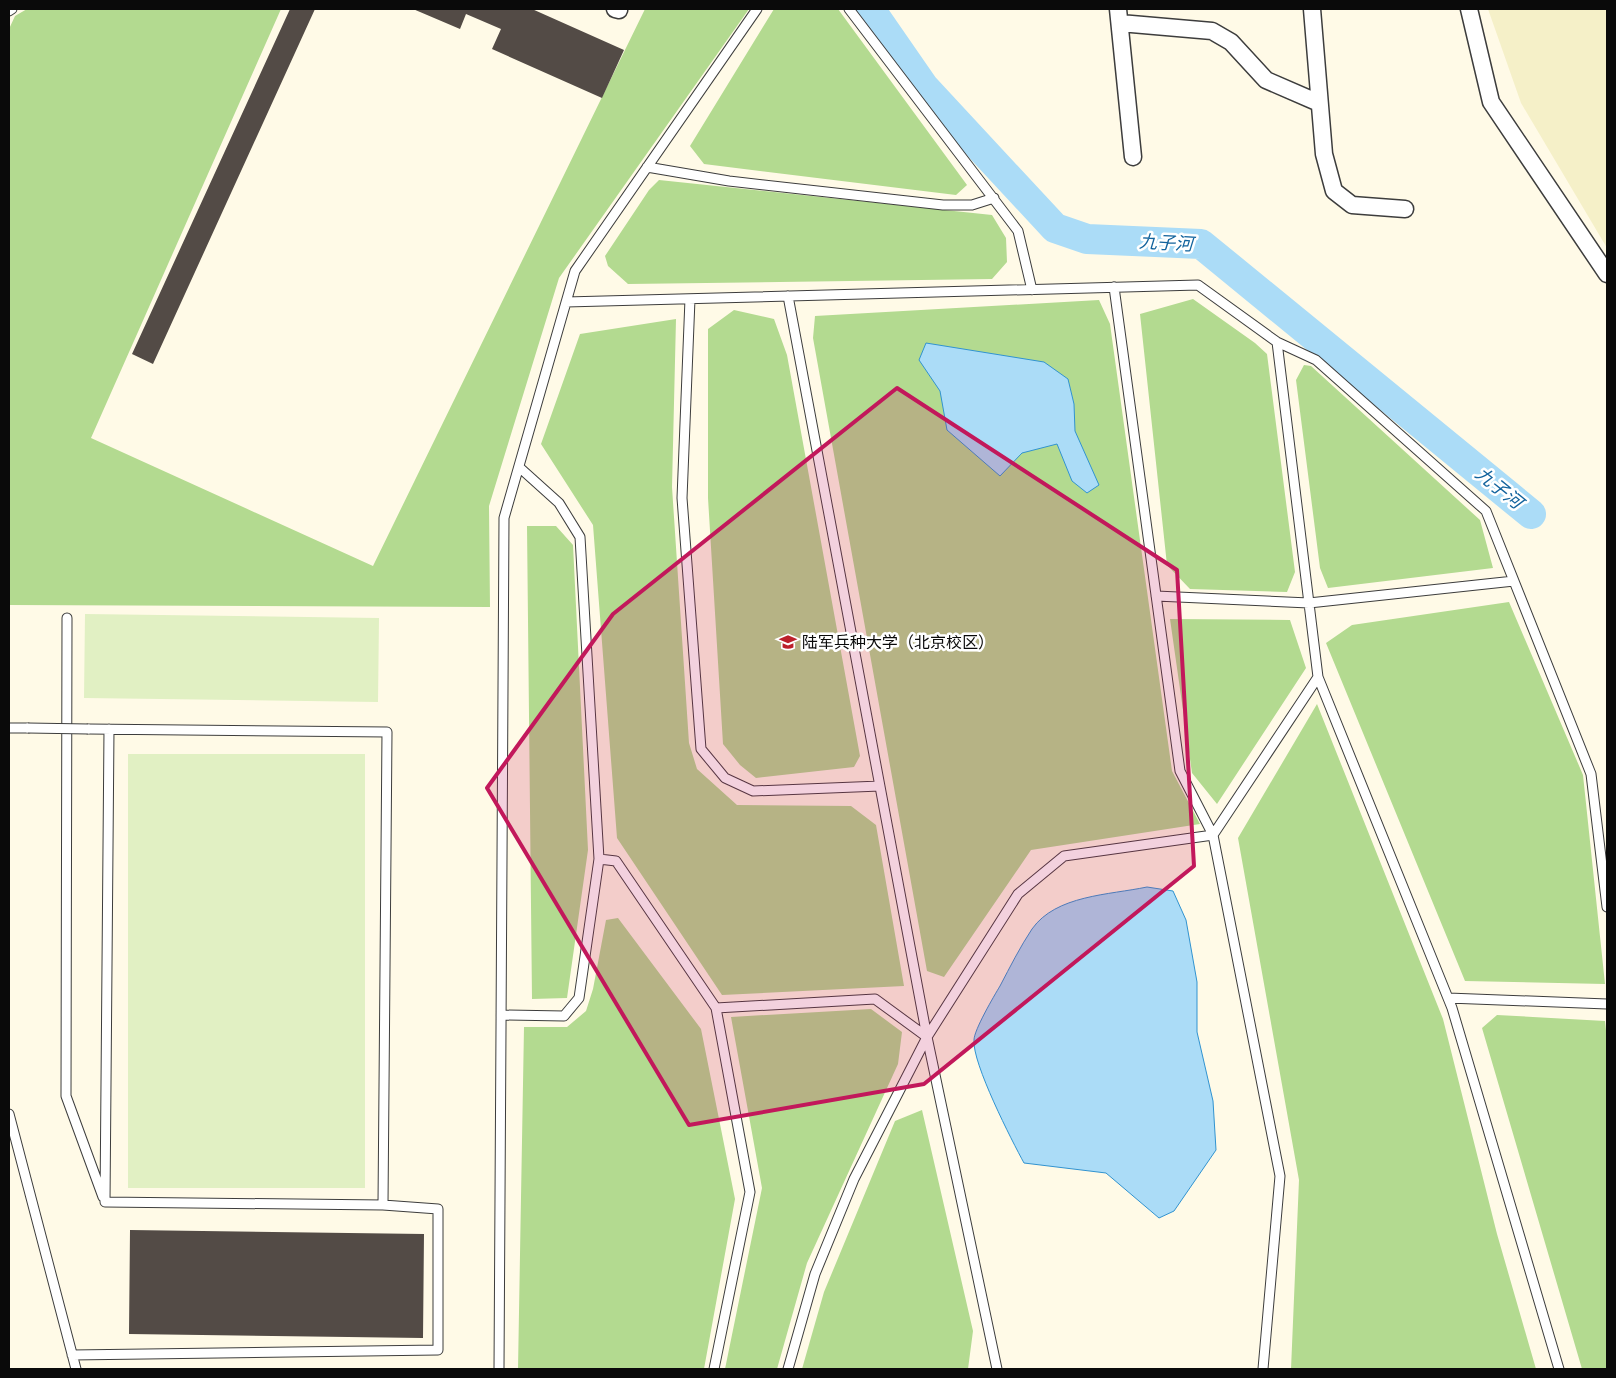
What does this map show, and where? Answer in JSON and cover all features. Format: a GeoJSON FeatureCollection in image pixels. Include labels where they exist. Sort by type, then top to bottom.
{"type":"FeatureCollection","features":[{"type":"Feature","properties":{"kind":"street"},"geometry":{"type":"LineString","coordinates":[[1312,9],[1324,154],[1334,191],[1352,205],[1405,208]]}},
{"type":"Feature","properties":{"kind":"street"},"geometry":{"type":"LineString","coordinates":[[1470,9],[1491,102],[1607,274]]}},
{"type":"Feature","properties":{"kind":"street"},"geometry":{"type":"LineString","coordinates":[[1134,157],[1119,16],[1212,31],[1231,42],[1266,80],[1319,102]]}},
{"type":"Feature","properties":{"kind":"lane"},"geometry":{"type":"LineString","coordinates":[[499,1369],[504,518],[575,272],[757,9]]}},
{"type":"Feature","properties":{"kind":"lane"},"geometry":{"type":"LineString","coordinates":[[849,9],[1018,231],[1032,290]]}},
{"type":"Feature","properties":{"kind":"lane"},"geometry":{"type":"LineString","coordinates":[[647,167],[729,181],[943,205],[972,205],[994,198]]}},
{"type":"Feature","properties":{"kind":"lane"},"geometry":{"type":"LineString","coordinates":[[566,302],[1198,285],[1277,342],[1316,360],[1486,511],[1591,774],[1607,907]]}},
{"type":"Feature","properties":{"kind":"lane"},"geometry":{"type":"LineString","coordinates":[[1114,287],[1180,771],[1213,835],[1280,1176],[1263,1369]]}},
{"type":"Feature","properties":{"kind":"lane"},"geometry":{"type":"LineString","coordinates":[[788,296],[927,1037],[997,1369]]}},
{"type":"Feature","properties":{"kind":"lane"},"geometry":{"type":"LineString","coordinates":[[690,298],[682,498],[701,749],[725,778],[753,791],[880,786]]}},
{"type":"Feature","properties":{"kind":"lane"},"geometry":{"type":"LineString","coordinates":[[1277,342],[1318,676],[1448,998],[1559,1369]]}},
{"type":"Feature","properties":{"kind":"lane"},"geometry":{"type":"LineString","coordinates":[[501,1015],[564,1016],[579,998],[599,859],[580,537],[558,503],[519,467]]}},
{"type":"Feature","properties":{"kind":"lane"},"geometry":{"type":"LineString","coordinates":[[1156,596],[1309,602],[1514,581]]}},
{"type":"Feature","properties":{"kind":"lane"},"geometry":{"type":"LineString","coordinates":[[67,618],[66,1096],[105,1202]]}},
{"type":"Feature","properties":{"kind":"lane"},"geometry":{"type":"LineString","coordinates":[[788,1369],[816,1274],[854,1179],[927,1037],[1018,894],[1064,856],[1213,835],[1318,676]]}},
{"type":"Feature","properties":{"kind":"lane"},"geometry":{"type":"LineString","coordinates":[[9,728],[388,732],[383,1205]]}},
{"type":"Feature","properties":{"kind":"lane"},"geometry":{"type":"LineString","coordinates":[[105,1202],[109,730]]}},
{"type":"Feature","properties":{"kind":"lane"},"geometry":{"type":"LineString","coordinates":[[599,859],[616,861],[716,1008],[750,1192],[714,1369]]}},
{"type":"Feature","properties":{"kind":"lane"},"geometry":{"type":"LineString","coordinates":[[1448,998],[1607,1004]]}},
{"type":"Feature","properties":{"kind":"lane"},"geometry":{"type":"LineString","coordinates":[[716,1008],[875,999],[927,1037]]}},
{"type":"Feature","properties":{"kind":"lane"},"geometry":{"type":"LineString","coordinates":[[9,1114],[76,1369]]}},
{"type":"Feature","properties":{"kind":"lane"},"geometry":{"type":"LineString","coordinates":[[72,1355],[438,1350],[438,1209],[383,1205],[105,1202]]}},
{"type":"Feature","properties":{"kind":"highlighted area"},"geometry":{"type":"Polygon","coordinates":[[[897,388],[1177,570],[1194,866],[924,1084],[689,1125],[487,788],[613,614],[897,388]]]}},
{"type":"Feature","properties":{"kind":"shaded area"},"geometry":{"type":"Polygon","coordinates":[[[1488,9],[1607,9],[1607,248],[1521,103],[1488,9]]]}},
{"type":"Feature","properties":{"kind":"green space"},"geometry":{"type":"Polygon","coordinates":[[[27,9],[281,9],[91,438],[373,566],[645,9],[749,9],[559,278],[489,506],[490,607],[9,605],[9,29],[15,16],[27,9]]]}},
{"type":"Feature","properties":{"kind":"green space"},"geometry":{"type":"Polygon","coordinates":[[[774,9],[838,9],[967,185],[956,195],[704,164],[690,146],[774,9]]]}},
{"type":"Feature","properties":{"kind":"green space"},"geometry":{"type":"Polygon","coordinates":[[[659,180],[992,215],[1006,238],[1007,262],[992,279],[628,284],[608,266],[605,256],[649,190],[659,180]]]}},
{"type":"Feature","properties":{"kind":"green space"},"geometry":{"type":"Polygon","coordinates":[[[1193,299],[1255,343],[1267,354],[1295,572],[1287,592],[1190,589],[1167,565],[1140,314],[1193,299]]]}},
{"type":"Feature","properties":{"kind":"green space"},"geometry":{"type":"Polygon","coordinates":[[[1099,300],[1110,324],[1172,771],[1200,824],[1031,850],[944,977],[927,971],[813,338],[815,316],[1099,300]]]}},
{"type":"Feature","properties":{"kind":"green space"},"geometry":{"type":"Polygon","coordinates":[[[734,310],[774,319],[787,355],[860,756],[854,767],[756,778],[740,765],[723,744],[708,498],[708,329],[734,310]]]}},
{"type":"Feature","properties":{"kind":"green space"},"geometry":{"type":"Polygon","coordinates":[[[676,319],[672,487],[689,743],[697,769],[737,805],[851,806],[876,825],[904,986],[722,995],[617,838],[593,525],[541,444],[580,334],[676,319]]]}},
{"type":"Feature","properties":{"kind":"green space"},"geometry":{"type":"Polygon","coordinates":[[[1304,365],[1311,366],[1480,520],[1493,568],[1328,588],[1320,568],[1296,380],[1304,365]]]}},
{"type":"Feature","properties":{"kind":"green space"},"geometry":{"type":"Polygon","coordinates":[[[527,526],[556,526],[573,545],[588,850],[567,998],[532,999],[527,526]]]}},
{"type":"Feature","properties":{"kind":"green space"},"geometry":{"type":"Polygon","coordinates":[[[1509,602],[1583,775],[1605,984],[1465,981],[1326,643],[1352,625],[1509,602]]]}},
{"type":"Feature","properties":{"kind":"green space"},"geometry":{"type":"Polygon","coordinates":[[[85,614],[379,618],[378,702],[84,698],[85,614]]]}},
{"type":"Feature","properties":{"kind":"green space"},"geometry":{"type":"Polygon","coordinates":[[[1170,619],[1290,620],[1306,668],[1217,804],[1192,773],[1170,619]]]}},
{"type":"Feature","properties":{"kind":"green space"},"geometry":{"type":"Polygon","coordinates":[[[1317,704],[1443,1019],[1497,1234],[1536,1369],[1291,1369],[1299,1180],[1238,838],[1317,704]]]}},
{"type":"Feature","properties":{"kind":"green space"},"geometry":{"type":"Polygon","coordinates":[[[128,754],[365,754],[365,1188],[128,1188],[128,754]]]}},
{"type":"Feature","properties":{"kind":"green space"},"geometry":{"type":"Polygon","coordinates":[[[618,918],[701,1029],[735,1199],[704,1369],[518,1369],[524,1027],[567,1027],[586,1011],[593,989],[606,920],[618,918]]]}},
{"type":"Feature","properties":{"kind":"green space"},"geometry":{"type":"Polygon","coordinates":[[[871,1009],[902,1032],[898,1064],[807,1263],[777,1369],[725,1369],[762,1188],[731,1017],[871,1009]]]}},
{"type":"Feature","properties":{"kind":"green space"},"geometry":{"type":"Polygon","coordinates":[[[1497,1015],[1605,1021],[1607,1040],[1607,1369],[1582,1369],[1482,1028],[1497,1015]]]}},
{"type":"Feature","properties":{"kind":"green space"},"geometry":{"type":"Polygon","coordinates":[[[922,1110],[973,1331],[968,1369],[802,1369],[824,1292],[895,1121],[922,1110]]]}},
{"type":"Feature","properties":{"kind":"water"},"geometry":{"type":"Polygon","coordinates":[[[926,343],[1044,362],[1068,379],[1074,404],[1075,431],[1099,485],[1087,493],[1072,481],[1057,444],[1022,453],[1000,476],[947,430],[940,391],[919,360],[926,343]]]}},
{"type":"Feature","properties":{"kind":"water"},"geometry":{"type":"Polygon","coordinates":[[[1147,887],[1173,891],[1186,920],[1197,982],[1197,1032],[1213,1101],[1216,1150],[1174,1211],[1159,1218],[1106,1173],[1024,1163],[1002,1120],[979,1066],[974,1040],[981,1021],[1019,950],[1032,929],[1042,918],[1055,909],[1084,898],[1147,887]]]}},
{"type":"Feature","properties":{"kind":"building"},"geometry":{"type":"Polygon","coordinates":[[[290,9],[315,9],[153,364],[132,354],[290,9]]]}},
{"type":"Feature","properties":{"kind":"building"},"geometry":{"type":"Polygon","coordinates":[[[413,9],[532,9],[624,50],[602,98],[492,49],[501,29],[466,14],[460,29],[413,9]]]}},
{"type":"Feature","properties":{"kind":"building"},"geometry":{"type":"Polygon","coordinates":[[[130,1230],[424,1234],[423,1338],[129,1334],[130,1230]]]}},
{"type":"Feature","properties":{"kind":"waterway","name":"九子河"},"geometry":{"type":"LineString","coordinates":[[870,9],[924,87],[1055,228],[1087,239],[1201,244],[1531,514]]}},
{"type":"Feature","properties":{"kind":"place","name":"陆军兵种大学（北京校区）"},"geometry":{"type":"Point","coordinates":[788,642]}}]}
